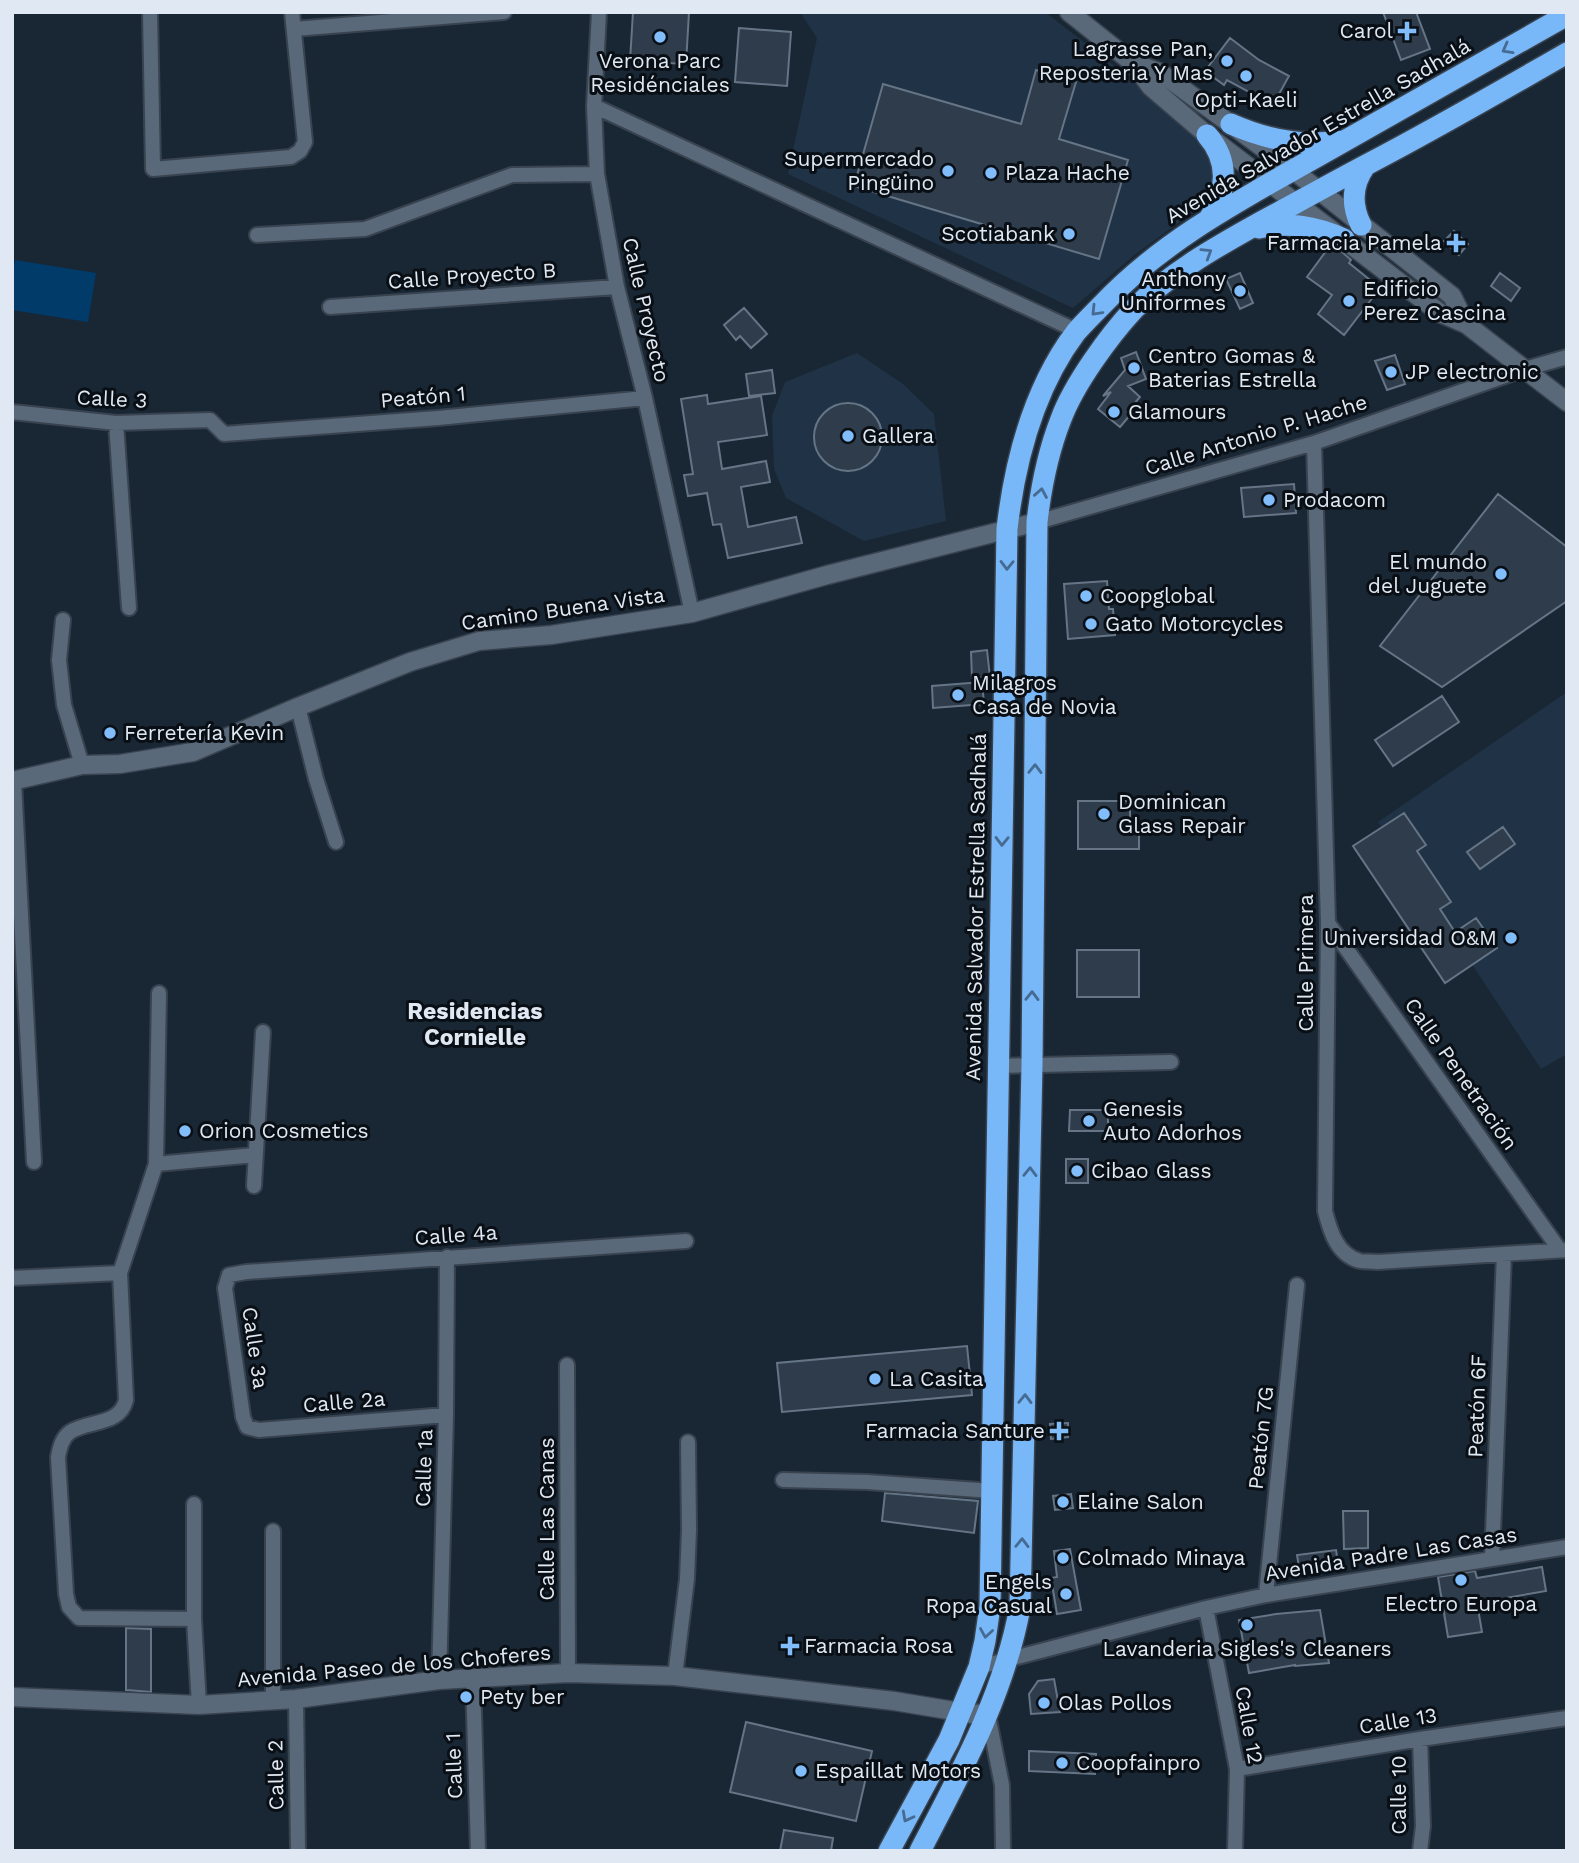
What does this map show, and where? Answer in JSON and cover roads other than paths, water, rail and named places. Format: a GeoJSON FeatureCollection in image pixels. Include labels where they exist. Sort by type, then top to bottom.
{"type":"FeatureCollection","features":[{"type":"Feature","properties":{"kind":"highway","name":"Avenida Salvador Estrella Sadhalá"},"geometry":{"type":"LineString","coordinates":[[888,1851],[949,1740],[979,1667],[990,1606],[1007,529],[1011,493],[1021,449],[1037,403],[1054,366],[1077,331],[1135,272],[1209,220],[1269,184],[1567,15]]}},
{"type":"Feature","properties":{"kind":"highway"},"geometry":{"type":"LineString","coordinates":[[920,1851],[974,1747],[988,1713],[1014,1640],[1020,1607],[1032,1065],[1037,522],[1049,453],[1062,416],[1101,351],[1134,310],[1154,291],[1205,254],[1567,53]]}},
{"type":"Feature","properties":{"kind":"highway"},"geometry":{"type":"LineString","coordinates":[[1231,124],[1258,135],[1287,142],[1347,140]]}},
{"type":"Feature","properties":{"kind":"highway"},"geometry":{"type":"LineString","coordinates":[[1207,135],[1222,161],[1224,182],[1219,202],[1209,220]]}},
{"type":"Feature","properties":{"kind":"highway"},"geometry":{"type":"LineString","coordinates":[[1362,225],[1355,210],[1354,195],[1357,179],[1365,166]]}},
{"type":"Feature","properties":{"kind":"highway"},"geometry":{"type":"LineString","coordinates":[[1237,235],[1260,227],[1297,225],[1321,229],[1343,239]]}},
{"type":"Feature","properties":{"kind":"street"},"geometry":{"type":"LineString","coordinates":[[150,12],[153,169],[291,157],[300,151],[305,142],[292,12]]}},
{"type":"Feature","properties":{"kind":"street"},"geometry":{"type":"LineString","coordinates":[[294,29],[504,12]]}},
{"type":"Feature","properties":{"kind":"street","name":"Calle Proyecto"},"geometry":{"type":"LineString","coordinates":[[599,12],[594,107],[597,174],[617,286],[645,398],[692,613]]}},
{"type":"Feature","properties":{"kind":"street"},"geometry":{"type":"LineString","coordinates":[[1069,12],[1133,63],[1151,88],[1269,184],[1440,313],[1466,324],[1567,402]]}},
{"type":"Feature","properties":{"kind":"street"},"geometry":{"type":"LineString","coordinates":[[1133,63],[1161,73],[1293,170],[1452,296],[1466,324]]}},
{"type":"Feature","properties":{"kind":"street"},"geometry":{"type":"LineString","coordinates":[[594,107],[1077,331]]}},
{"type":"Feature","properties":{"kind":"street"},"geometry":{"type":"LineString","coordinates":[[257,235],[365,229],[512,176],[597,174]]}},
{"type":"Feature","properties":{"kind":"street","name":"Calle Proyecto B"},"geometry":{"type":"LineString","coordinates":[[330,307],[617,286]]}},
{"type":"Feature","properties":{"kind":"street","name":"Calle Antonio P. Hache"},"geometry":{"type":"LineString","coordinates":[[1037,522],[1314,443],[1525,369],[1567,357]]}},
{"type":"Feature","properties":{"kind":"street","name":"Peatón 1"},"geometry":{"type":"LineString","coordinates":[[210,420],[224,434],[438,418],[645,398]]}},
{"type":"Feature","properties":{"kind":"street","name":"Calle 3"},"geometry":{"type":"LineString","coordinates":[[12,412],[116,423],[210,420]]}},
{"type":"Feature","properties":{"kind":"street"},"geometry":{"type":"LineString","coordinates":[[116,423],[129,608]]}},
{"type":"Feature","properties":{"kind":"street","name":"Calle Primera"},"geometry":{"type":"LineString","coordinates":[[1314,443],[1328,923],[1325,1211],[1331,1233],[1342,1251],[1359,1261],[1378,1262],[1563,1249]]}},
{"type":"Feature","properties":{"kind":"street","name":"Camino Buena Vista"},"geometry":{"type":"LineString","coordinates":[[13,782],[82,765],[120,764],[193,752],[410,662],[479,641],[551,635],[692,613],[827,575],[1037,522]]}},
{"type":"Feature","properties":{"kind":"street"},"geometry":{"type":"LineString","coordinates":[[63,620],[59,660],[64,705],[82,765]]}},
{"type":"Feature","properties":{"kind":"street"},"geometry":{"type":"LineString","coordinates":[[298,707],[316,779],[336,842]]}},
{"type":"Feature","properties":{"kind":"street"},"geometry":{"type":"LineString","coordinates":[[13,782],[34,1162]]}},
{"type":"Feature","properties":{"kind":"street","name":"Calle Penetración"},"geometry":{"type":"LineString","coordinates":[[1328,923],[1563,1249]]}},
{"type":"Feature","properties":{"kind":"street"},"geometry":{"type":"LineString","coordinates":[[159,993],[156,1164],[120,1273],[126,1400],[124,1409],[116,1416],[70,1432],[61,1443],[58,1457],[69,1607],[79,1618],[194,1619]]}},
{"type":"Feature","properties":{"kind":"street"},"geometry":{"type":"LineString","coordinates":[[254,1186],[263,1032]]}},
{"type":"Feature","properties":{"kind":"street"},"geometry":{"type":"LineString","coordinates":[[998,1066],[1171,1062]]}},
{"type":"Feature","properties":{"kind":"street"},"geometry":{"type":"LineString","coordinates":[[156,1164],[255,1155]]}},
{"type":"Feature","properties":{"kind":"street","name":"Calle 4a"},"geometry":{"type":"LineString","coordinates":[[229,1275],[686,1241]]}},
{"type":"Feature","properties":{"kind":"street","name":"Peatón 6F"},"geometry":{"type":"LineString","coordinates":[[1492,1559],[1504,1254]]}},
{"type":"Feature","properties":{"kind":"street","name":"Calle 1a"},"geometry":{"type":"LineString","coordinates":[[439,1680],[447,1257]]}},
{"type":"Feature","properties":{"kind":"street"},"geometry":{"type":"LineString","coordinates":[[12,1278],[120,1273]]}},
{"type":"Feature","properties":{"kind":"street","name":"Calle 3a"},"geometry":{"type":"LineString","coordinates":[[229,1275],[225,1288],[243,1418],[247,1427]]}},
{"type":"Feature","properties":{"kind":"street","name":"Peatón 7G"},"geometry":{"type":"LineString","coordinates":[[1266,1595],[1297,1285]]}},
{"type":"Feature","properties":{"kind":"street","name":"Calle Las Canas"},"geometry":{"type":"LineString","coordinates":[[567,1365],[568,1673]]}},
{"type":"Feature","properties":{"kind":"street","name":"Calle 2a"},"geometry":{"type":"LineString","coordinates":[[247,1427],[259,1430],[446,1415]]}},
{"type":"Feature","properties":{"kind":"street"},"geometry":{"type":"LineString","coordinates":[[675,1676],[688,1555],[688,1442]]}},
{"type":"Feature","properties":{"kind":"street"},"geometry":{"type":"LineString","coordinates":[[783,1480],[867,1482],[992,1492]]}},
{"type":"Feature","properties":{"kind":"street"},"geometry":{"type":"LineString","coordinates":[[194,1504],[194,1619],[199,1705]]}},
{"type":"Feature","properties":{"kind":"street"},"geometry":{"type":"LineString","coordinates":[[273,1531],[273,1700]]}},
{"type":"Feature","properties":{"kind":"street","name":"Avenida Padre Las Casas"},"geometry":{"type":"LineString","coordinates":[[979,1667],[1266,1595],[1567,1547]]}},
{"type":"Feature","properties":{"kind":"street","name":"Calle 12"},"geometry":{"type":"LineString","coordinates":[[1206,1608],[1237,1769],[1235,1851]]}},
{"type":"Feature","properties":{"kind":"street","name":"Avenida Paseo de los Choferes"},"geometry":{"type":"LineString","coordinates":[[12,1697],[199,1705],[296,1699],[439,1680],[568,1673],[675,1676],[894,1701],[972,1714],[988,1713]]}},
{"type":"Feature","properties":{"kind":"street","name":"Calle 1"},"geometry":{"type":"LineString","coordinates":[[472,1679],[478,1851]]}},
{"type":"Feature","properties":{"kind":"street","name":"Calle 2"},"geometry":{"type":"LineString","coordinates":[[296,1699],[298,1851]]}},
{"type":"Feature","properties":{"kind":"street"},"geometry":{"type":"LineString","coordinates":[[988,1713],[1002,1785],[1003,1851]]}},
{"type":"Feature","properties":{"kind":"street","name":"Calle 13"},"geometry":{"type":"LineString","coordinates":[[1237,1769],[1567,1718]]}},
{"type":"Feature","properties":{"kind":"street","name":"Calle 10"},"geometry":{"type":"LineString","coordinates":[[1420,1739],[1423,1826],[1420,1851]]}},
{"type":"Feature","properties":{"kind":"place","name":"Carol"},"geometry":{"type":"Point","coordinates":[1407,31]}},
{"type":"Feature","properties":{"kind":"place","name":"Verona Parc Residénciales"},"geometry":{"type":"Point","coordinates":[660,37]}},
{"type":"Feature","properties":{"kind":"place","name":"Lagrasse Pan, Reposteria Y Mas"},"geometry":{"type":"Point","coordinates":[1227,61]}},
{"type":"Feature","properties":{"kind":"place","name":"Opti-Kaeli"},"geometry":{"type":"Point","coordinates":[1246,76]}},
{"type":"Feature","properties":{"kind":"place","name":"Supermercado Pingüino"},"geometry":{"type":"Point","coordinates":[948,171]}},
{"type":"Feature","properties":{"kind":"place","name":"Plaza Hache"},"geometry":{"type":"Point","coordinates":[991,173]}},
{"type":"Feature","properties":{"kind":"place","name":"Scotiabank"},"geometry":{"type":"Point","coordinates":[1069,234]}},
{"type":"Feature","properties":{"kind":"place","name":"Farmacia Pamela"},"geometry":{"type":"Point","coordinates":[1456,243]}},
{"type":"Feature","properties":{"kind":"place","name":"Anthony Uniformes"},"geometry":{"type":"Point","coordinates":[1240,291]}},
{"type":"Feature","properties":{"kind":"place","name":"Edificio Perez Cascina"},"geometry":{"type":"Point","coordinates":[1349,301]}},
{"type":"Feature","properties":{"kind":"place","name":"Centro Gomas & Baterias Estrella"},"geometry":{"type":"Point","coordinates":[1134,368]}},
{"type":"Feature","properties":{"kind":"place","name":"JP electronic"},"geometry":{"type":"Point","coordinates":[1391,372]}},
{"type":"Feature","properties":{"kind":"place","name":"Glamours"},"geometry":{"type":"Point","coordinates":[1114,412]}},
{"type":"Feature","properties":{"kind":"place","name":"Gallera"},"geometry":{"type":"Point","coordinates":[848,436]}},
{"type":"Feature","properties":{"kind":"place","name":"Prodacom"},"geometry":{"type":"Point","coordinates":[1269,500]}},
{"type":"Feature","properties":{"kind":"place","name":"El mundo del Juguete"},"geometry":{"type":"Point","coordinates":[1501,574]}},
{"type":"Feature","properties":{"kind":"place","name":"Coopglobal"},"geometry":{"type":"Point","coordinates":[1086,596]}},
{"type":"Feature","properties":{"kind":"place","name":"Gato Motorcycles"},"geometry":{"type":"Point","coordinates":[1091,624]}},
{"type":"Feature","properties":{"kind":"place","name":"Milagros Casa de Novia"},"geometry":{"type":"Point","coordinates":[958,695]}},
{"type":"Feature","properties":{"kind":"place","name":"Ferretería Kevin"},"geometry":{"type":"Point","coordinates":[110,733]}},
{"type":"Feature","properties":{"kind":"place","name":"Dominican Glass Repair"},"geometry":{"type":"Point","coordinates":[1104,814]}},
{"type":"Feature","properties":{"kind":"place","name":"Universidad O&M"},"geometry":{"type":"Point","coordinates":[1511,938]}},
{"type":"Feature","properties":{"kind":"place","name":"Genesis Auto Adorhos"},"geometry":{"type":"Point","coordinates":[1089,1121]}},
{"type":"Feature","properties":{"kind":"place","name":"Orion Cosmetics"},"geometry":{"type":"Point","coordinates":[185,1131]}},
{"type":"Feature","properties":{"kind":"place","name":"Cibao Glass"},"geometry":{"type":"Point","coordinates":[1077,1171]}},
{"type":"Feature","properties":{"kind":"place","name":"La Casita"},"geometry":{"type":"Point","coordinates":[875,1379]}},
{"type":"Feature","properties":{"kind":"place","name":"Farmacia Santure"},"geometry":{"type":"Point","coordinates":[1059,1431]}},
{"type":"Feature","properties":{"kind":"place","name":"Elaine Salon"},"geometry":{"type":"Point","coordinates":[1063,1502]}},
{"type":"Feature","properties":{"kind":"place","name":"Colmado Minaya"},"geometry":{"type":"Point","coordinates":[1063,1558]}},
{"type":"Feature","properties":{"kind":"place","name":"Electro Europa"},"geometry":{"type":"Point","coordinates":[1461,1580]}},
{"type":"Feature","properties":{"kind":"place","name":"Engels Ropa Casual"},"geometry":{"type":"Point","coordinates":[1066,1594]}},
{"type":"Feature","properties":{"kind":"place","name":"Lavanderia Sigles's Cleaners"},"geometry":{"type":"Point","coordinates":[1247,1625]}},
{"type":"Feature","properties":{"kind":"place","name":"Farmacia Rosa"},"geometry":{"type":"Point","coordinates":[790,1646]}},
{"type":"Feature","properties":{"kind":"place","name":"Pety ber"},"geometry":{"type":"Point","coordinates":[466,1697]}},
{"type":"Feature","properties":{"kind":"place","name":"Olas Pollos"},"geometry":{"type":"Point","coordinates":[1044,1703]}},
{"type":"Feature","properties":{"kind":"place","name":"Coopfainpro"},"geometry":{"type":"Point","coordinates":[1062,1763]}},
{"type":"Feature","properties":{"kind":"place","name":"Espaillat Motors"},"geometry":{"type":"Point","coordinates":[801,1771]}},
{"type":"Feature","properties":{"kind":"district","name":"Residencias Cornielle"},"geometry":{"type":"Point","coordinates":[475,1024]}}]}
